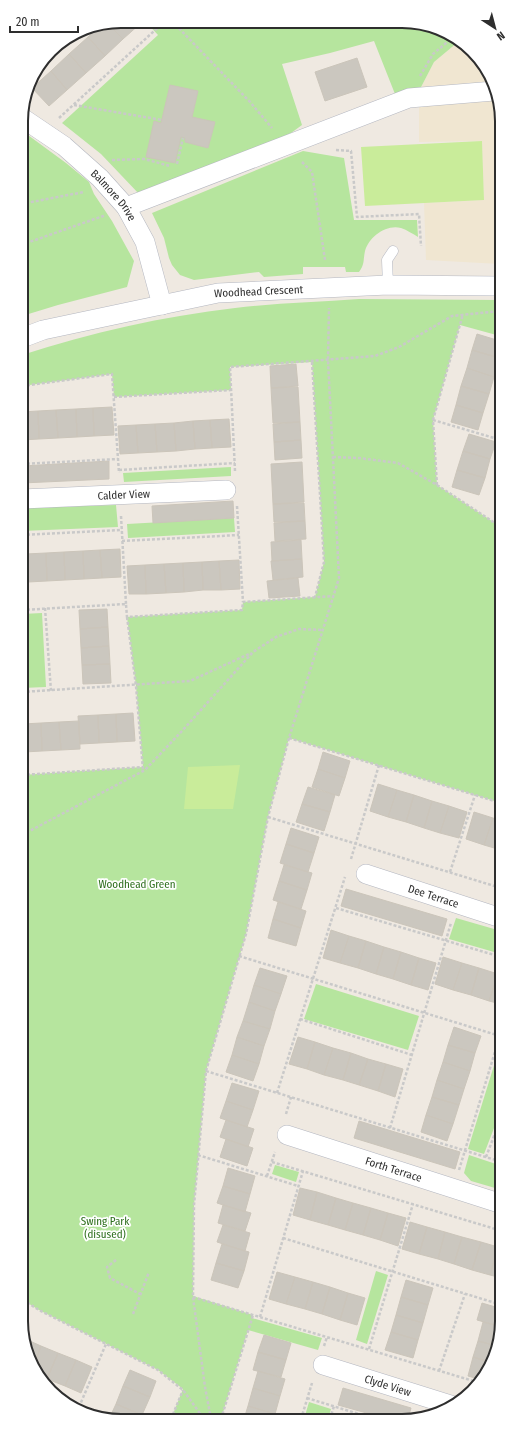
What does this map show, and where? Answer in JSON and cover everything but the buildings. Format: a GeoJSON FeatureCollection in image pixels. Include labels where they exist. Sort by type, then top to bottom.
{"type":"FeatureCollection","features":[{"type":"Feature","properties":{"kind":"street"},"geometry":{"type":"LineString","coordinates":[[126,207],[409,98],[490,91]]}},
{"type":"Feature","properties":{"kind":"street","name":"Balmore Drive"},"geometry":{"type":"LineString","coordinates":[[28,122],[64,146],[108,187],[126,207],[145,242],[162,305]]}},
{"type":"Feature","properties":{"kind":"street","name":"Woodhead Crescent"},"geometry":{"type":"LineString","coordinates":[[28,336],[43,330],[218,293],[388,285],[495,286]]}},
{"type":"Feature","properties":{"kind":"street","name":"Calder View"},"geometry":{"type":"LineString","coordinates":[[28,499],[233,490]]}},
{"type":"Feature","properties":{"kind":"street","name":"Dee Terrace"},"geometry":{"type":"LineString","coordinates":[[366,874],[495,916]]}},
{"type":"Feature","properties":{"kind":"street","name":"Forth Terrace"},"geometry":{"type":"LineString","coordinates":[[286,1135],[495,1202]]}},
{"type":"Feature","properties":{"kind":"street","name":"Clyde View"},"geometry":{"type":"LineString","coordinates":[[323,1365],[444,1403]]}},
{"type":"Feature","properties":{"kind":"lane"},"geometry":{"type":"LineString","coordinates":[[388,285],[387,260],[393,251]]}},
{"type":"Feature","properties":{"kind":"path"},"geometry":{"type":"LineString","coordinates":[[44,132],[157,28]]}},
{"type":"Feature","properties":{"kind":"path"},"geometry":{"type":"LineString","coordinates":[[409,98],[433,54],[448,41]]}},
{"type":"Feature","properties":{"kind":"path"},"geometry":{"type":"LineString","coordinates":[[74,105],[162,120]]}},
{"type":"Feature","properties":{"kind":"path"},"geometry":{"type":"LineString","coordinates":[[81,161],[144,159],[176,168],[183,138]]}},
{"type":"Feature","properties":{"kind":"path"},"geometry":{"type":"LineString","coordinates":[[335,150],[351,151],[357,217],[420,214],[421,246]]}},
{"type":"Feature","properties":{"kind":"path"},"geometry":{"type":"LineString","coordinates":[[28,203],[108,187]]}},
{"type":"Feature","properties":{"kind":"path"},"geometry":{"type":"LineString","coordinates":[[28,243],[126,207]]}},
{"type":"Feature","properties":{"kind":"path"},"geometry":{"type":"LineString","coordinates":[[210,1414],[193,1297],[194,1205],[206,1071],[246,934],[268,817],[289,738],[339,578],[328,360],[329,308]]}},
{"type":"Feature","properties":{"kind":"path"},"geometry":{"type":"LineString","coordinates":[[127,617],[242,610],[243,602],[239,535],[233,490],[235,462],[230,367],[312,362],[375,356],[400,346],[452,316],[495,311]]}},
{"type":"Feature","properties":{"kind":"path"},"geometry":{"type":"LineString","coordinates":[[437,485],[433,420],[463,314]]}},
{"type":"Feature","properties":{"kind":"path"},"geometry":{"type":"LineString","coordinates":[[312,362],[324,562],[315,597]]}},
{"type":"Feature","properties":{"kind":"path"},"geometry":{"type":"LineString","coordinates":[[28,385],[112,374],[127,617],[136,686],[143,769]]}},
{"type":"Feature","properties":{"kind":"path"},"geometry":{"type":"LineString","coordinates":[[114,397],[231,390]]}},
{"type":"Feature","properties":{"kind":"path"},"geometry":{"type":"LineString","coordinates":[[433,420],[495,439]]}},
{"type":"Feature","properties":{"kind":"path"},"geometry":{"type":"LineString","coordinates":[[333,457],[359,458],[398,463],[437,485],[495,524]]}},
{"type":"Feature","properties":{"kind":"path"},"geometry":{"type":"LineString","coordinates":[[28,464],[118,459]]}},
{"type":"Feature","properties":{"kind":"path"},"geometry":{"type":"LineString","coordinates":[[119,470],[235,462]]}},
{"type":"Feature","properties":{"kind":"path"},"geometry":{"type":"LineString","coordinates":[[28,535],[122,530]]}},
{"type":"Feature","properties":{"kind":"path"},"geometry":{"type":"LineString","coordinates":[[122,541],[239,535]]}},
{"type":"Feature","properties":{"kind":"path"},"geometry":{"type":"LineString","coordinates":[[243,602],[334,596]]}},
{"type":"Feature","properties":{"kind":"path"},"geometry":{"type":"LineString","coordinates":[[28,609],[126,604]]}},
{"type":"Feature","properties":{"kind":"path"},"geometry":{"type":"LineString","coordinates":[[45,608],[51,691]]}},
{"type":"Feature","properties":{"kind":"path"},"geometry":{"type":"LineString","coordinates":[[28,692],[136,686],[190,681],[253,652],[276,637],[299,629],[323,630]]}},
{"type":"Feature","properties":{"kind":"path"},"geometry":{"type":"LineString","coordinates":[[28,832],[143,769],[182,731],[253,652]]}},
{"type":"Feature","properties":{"kind":"path"},"geometry":{"type":"LineString","coordinates":[[289,738],[495,801]]}},
{"type":"Feature","properties":{"kind":"path"},"geometry":{"type":"LineString","coordinates":[[349,865],[379,765]]}},
{"type":"Feature","properties":{"kind":"path"},"geometry":{"type":"LineString","coordinates":[[28,774],[143,769]]}},
{"type":"Feature","properties":{"kind":"path"},"geometry":{"type":"LineString","coordinates":[[450,872],[475,795]]}},
{"type":"Feature","properties":{"kind":"path"},"geometry":{"type":"LineString","coordinates":[[268,817],[495,886]]}},
{"type":"Feature","properties":{"kind":"path"},"geometry":{"type":"LineString","coordinates":[[277,1093],[346,872]]}},
{"type":"Feature","properties":{"kind":"path"},"geometry":{"type":"LineString","coordinates":[[390,1128],[456,904]]}},
{"type":"Feature","properties":{"kind":"path"},"geometry":{"type":"LineString","coordinates":[[336,908],[495,955]]}},
{"type":"Feature","properties":{"kind":"path"},"geometry":{"type":"LineString","coordinates":[[239,956],[495,1032]]}},
{"type":"Feature","properties":{"kind":"path"},"geometry":{"type":"LineString","coordinates":[[300,1019],[412,1055]]}},
{"type":"Feature","properties":{"kind":"path"},"geometry":{"type":"LineString","coordinates":[[454,1188],[495,1054]]}},
{"type":"Feature","properties":{"kind":"path"},"geometry":{"type":"LineString","coordinates":[[206,1071],[495,1160]]}},
{"type":"Feature","properties":{"kind":"path"},"geometry":{"type":"LineString","coordinates":[[486,1157],[495,1135]]}},
{"type":"Feature","properties":{"kind":"path"},"geometry":{"type":"LineString","coordinates":[[198,1155],[298,1186]]}},
{"type":"Feature","properties":{"kind":"path"},"geometry":{"type":"LineString","coordinates":[[272,1162],[303,1170],[495,1229]]}},
{"type":"Feature","properties":{"kind":"path"},"geometry":{"type":"LineString","coordinates":[[260,1317],[303,1170]]}},
{"type":"Feature","properties":{"kind":"path"},"geometry":{"type":"LineString","coordinates":[[369,1349],[413,1204]]}},
{"type":"Feature","properties":{"kind":"path"},"geometry":{"type":"LineString","coordinates":[[283,1238],[495,1303]]}},
{"type":"Feature","properties":{"kind":"path"},"geometry":{"type":"LineString","coordinates":[[116,1260],[107,1267],[110,1278],[140,1294]]}},
{"type":"Feature","properties":{"kind":"path"},"geometry":{"type":"LineString","coordinates":[[133,1314],[149,1272]]}},
{"type":"Feature","properties":{"kind":"path"},"geometry":{"type":"LineString","coordinates":[[439,1370],[465,1294]]}},
{"type":"Feature","properties":{"kind":"path"},"geometry":{"type":"LineString","coordinates":[[193,1297],[473,1381]]}},
{"type":"Feature","properties":{"kind":"path"},"geometry":{"type":"LineString","coordinates":[[28,1303],[158,1370],[183,1390],[200,1414]]}},
{"type":"Feature","properties":{"kind":"path"},"geometry":{"type":"LineString","coordinates":[[222,1414],[253,1315]]}},
{"type":"Feature","properties":{"kind":"path"},"geometry":{"type":"LineString","coordinates":[[80,1404],[106,1344]]}},
{"type":"Feature","properties":{"kind":"path"},"geometry":{"type":"LineString","coordinates":[[173,1414],[183,1390]]}},
{"type":"Feature","properties":{"kind":"path"},"geometry":{"type":"LineString","coordinates":[[308,1398],[359,1414]]}},
{"type":"Feature","properties":{"kind":"path"},"geometry":{"type":"LineString","coordinates":[[332,1414],[334,1406]]}},
{"type":"Feature","properties":{"kind":"shaded area"},"geometry":{"type":"Polygon","coordinates":[[[454,45],[468,55],[476,65],[488,86],[492,97],[495,121],[495,264],[426,260],[424,203],[484,200],[482,141],[419,142],[419,91],[434,62],[454,45]]]}},
{"type":"Feature","properties":{"kind":"green space"},"geometry":{"type":"Polygon","coordinates":[[[152,28],[408,28],[432,33],[454,45],[434,62],[419,91],[395,94],[374,41],[282,64],[302,125],[291,133],[276,140],[140,195],[101,154],[62,123],[158,35],[152,28]]]}},
{"type":"Feature","properties":{"kind":"green space"},"geometry":{"type":"Polygon","coordinates":[[[28,135],[89,182],[94,194],[112,221],[134,261],[127,287],[28,314],[28,135]]]}},
{"type":"Feature","properties":{"kind":"green space"},"geometry":{"type":"Polygon","coordinates":[[[482,141],[484,200],[365,206],[361,147],[482,141]]]}},
{"type":"Feature","properties":{"kind":"green space"},"geometry":{"type":"Polygon","coordinates":[[[303,151],[344,158],[354,220],[417,220],[418,237],[401,228],[395,227],[384,230],[374,237],[367,246],[363,264],[359,272],[346,272],[345,267],[303,267],[303,274],[264,277],[259,272],[194,280],[180,275],[172,265],[164,238],[152,213],[303,151]]]}},
{"type":"Feature","properties":{"kind":"green space","name":"Woodhead Green"},"geometry":{"type":"Polygon","coordinates":[[[359,299],[495,300],[495,335],[460,325],[433,420],[437,485],[495,523],[495,801],[289,738],[268,817],[246,934],[206,1071],[194,1205],[193,1296],[253,1315],[252,1318],[322,1338],[318,1350],[248,1330],[223,1414],[173,1414],[183,1389],[158,1370],[28,1303],[28,775],[143,767],[136,686],[127,617],[242,610],[243,602],[315,597],[324,562],[312,362],[230,367],[231,390],[114,397],[112,374],[28,385],[28,353],[127,326],[208,311],[359,299]]]}},
{"type":"Feature","properties":{"kind":"green space"},"geometry":{"type":"Polygon","coordinates":[[[231,467],[231,476],[124,482],[123,473],[231,467]]]}},
{"type":"Feature","properties":{"kind":"green space"},"geometry":{"type":"Polygon","coordinates":[[[116,505],[118,527],[28,531],[28,508],[116,505]]]}},
{"type":"Feature","properties":{"kind":"green space"},"geometry":{"type":"Polygon","coordinates":[[[234,518],[235,532],[128,538],[127,524],[234,518]]]}},
{"type":"Feature","properties":{"kind":"green space"},"geometry":{"type":"Polygon","coordinates":[[[42,613],[46,687],[28,688],[28,614],[42,613]]]}},
{"type":"Feature","properties":{"kind":"green space"},"geometry":{"type":"Polygon","coordinates":[[[240,765],[233,809],[184,809],[188,767],[240,765]]]}},
{"type":"Feature","properties":{"kind":"green space"},"geometry":{"type":"Polygon","coordinates":[[[456,918],[495,929],[495,952],[449,939],[456,918]]]}},
{"type":"Feature","properties":{"kind":"green space"},"geometry":{"type":"Polygon","coordinates":[[[316,984],[419,1016],[408,1050],[304,1019],[316,984]]]}},
{"type":"Feature","properties":{"kind":"green space"},"geometry":{"type":"Polygon","coordinates":[[[495,1062],[495,1126],[484,1154],[468,1149],[495,1062]]]}},
{"type":"Feature","properties":{"kind":"green space"},"geometry":{"type":"Polygon","coordinates":[[[469,1155],[495,1164],[495,1188],[471,1181],[464,1173],[469,1155]]]}},
{"type":"Feature","properties":{"kind":"green space"},"geometry":{"type":"Polygon","coordinates":[[[275,1165],[299,1172],[296,1182],[272,1174],[275,1165]]]}},
{"type":"Feature","properties":{"kind":"green space"},"geometry":{"type":"Polygon","coordinates":[[[376,1271],[388,1275],[367,1344],[356,1340],[376,1271]]]}},
{"type":"Feature","properties":{"kind":"green space"},"geometry":{"type":"Polygon","coordinates":[[[309,1402],[331,1409],[330,1414],[305,1414],[309,1402]]]}},
{"type":"Feature","properties":{"kind":"park label","name":"Swing Park (disused)"},"geometry":{"type":"Point","coordinates":[105,1227]}}]}
